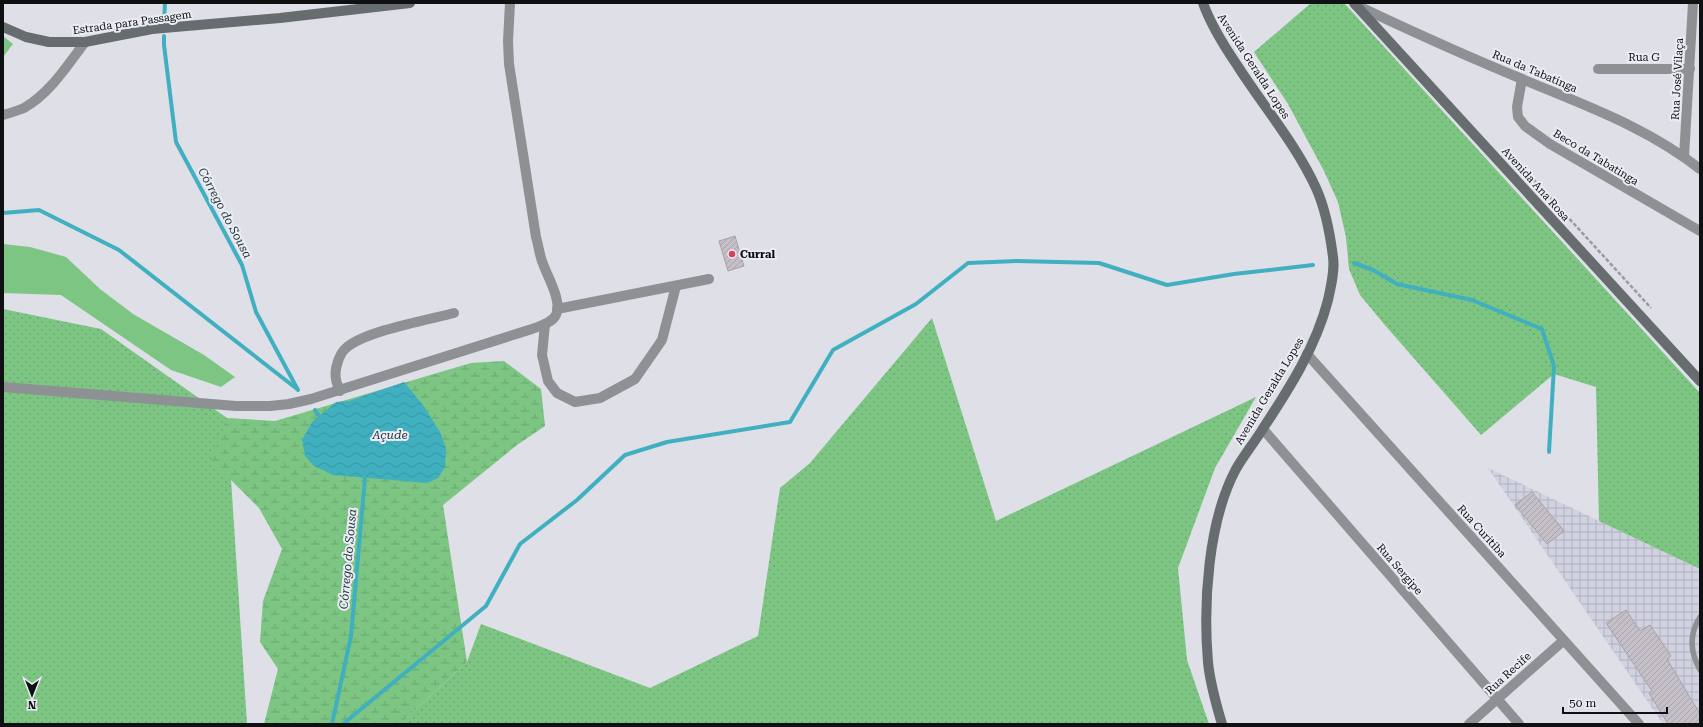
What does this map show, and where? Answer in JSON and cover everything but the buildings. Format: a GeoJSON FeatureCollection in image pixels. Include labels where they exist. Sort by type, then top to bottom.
{"type":"FeatureCollection","features":[{"type":"Feature","properties":{"kind":"main road","name":"Estrada para Passagem"},"geometry":{"type":"LineString","coordinates":[[3,27],[26,37],[49,42],[85,42],[152,29],[280,18],[410,3]]}},
{"type":"Feature","properties":{"kind":"main road","name":"Avenida Geralda Lopes"},"geometry":{"type":"LineString","coordinates":[[1203,3],[1206,12],[1225,47],[1301,159],[1316,189],[1328,222],[1333,259],[1331,287],[1322,321],[1307,354],[1263,429],[1236,469],[1225,493],[1218,515],[1213,543],[1207,614],[1208,662],[1214,695],[1222,724]]}},
{"type":"Feature","properties":{"kind":"main road","name":"Avenida Ana Rosa"},"geometry":{"type":"LineString","coordinates":[[1355,4],[1700,381]]}},
{"type":"Feature","properties":{"kind":"street"},"geometry":{"type":"LineString","coordinates":[[3,387],[236,406],[270,406],[289,404],[340,391],[545,324],[556,315],[556,295],[541,259],[530,201],[510,64],[508,41],[510,3]]}},
{"type":"Feature","properties":{"kind":"street","name":"Rua José Vilaça"},"geometry":{"type":"LineString","coordinates":[[1684,157],[1693,3]]}},
{"type":"Feature","properties":{"kind":"street","name":"Rua da Tabatinga"},"geometry":{"type":"LineString","coordinates":[[1355,4],[1522,79],[1623,121],[1684,157],[1700,169]]}},
{"type":"Feature","properties":{"kind":"street"},"geometry":{"type":"LineString","coordinates":[[3,115],[23,108],[38,98],[55,82],[85,42]]}},
{"type":"Feature","properties":{"kind":"street","name":"Rua G"},"geometry":{"type":"LineString","coordinates":[[1598,69],[1690,69]]}},
{"type":"Feature","properties":{"kind":"street","name":"Beco da Tabatinga"},"geometry":{"type":"LineString","coordinates":[[1522,79],[1517,107],[1518,117],[1525,126],[1556,147],[1700,231]]}},
{"type":"Feature","properties":{"kind":"street"},"geometry":{"type":"LineString","coordinates":[[557,309],[709,279]]}},
{"type":"Feature","properties":{"kind":"street"},"geometry":{"type":"LineString","coordinates":[[545,324],[542,355],[548,381],[557,392],[575,402],[600,398],[635,379],[662,340],[676,286]]}},
{"type":"Feature","properties":{"kind":"street"},"geometry":{"type":"LineString","coordinates":[[340,391],[336,380],[336,371],[339,360],[345,349],[356,341],[371,335],[454,313]]}},
{"type":"Feature","properties":{"kind":"street","name":"Rua Curitiba"},"geometry":{"type":"LineString","coordinates":[[1307,354],[1639,724]]}},
{"type":"Feature","properties":{"kind":"street","name":"Rua Sergipe"},"geometry":{"type":"LineString","coordinates":[[1263,429],[1519,724]]}},
{"type":"Feature","properties":{"kind":"street","name":"Rua Recife"},"geometry":{"type":"LineString","coordinates":[[1470,724],[1563,641]]}},
{"type":"Feature","properties":{"kind":"lane"},"geometry":{"type":"LineString","coordinates":[[1700,617],[1693,627],[1691,641],[1696,664],[1700,670]]}},
{"type":"Feature","properties":{"kind":"shaded area"},"geometry":{"type":"Polygon","coordinates":[[[1488,468],[1700,569],[1700,724],[1663,724],[1488,468]]]}},
{"type":"Feature","properties":{"kind":"green space"},"geometry":{"type":"Polygon","coordinates":[[[1311,3],[1344,3],[1700,393],[1700,569],[1599,521],[1596,387],[1554,374],[1481,435],[1360,295],[1349,269],[1346,237],[1338,202],[1324,171],[1288,104],[1254,52],[1311,3]]]}},
{"type":"Feature","properties":{"kind":"green space"},"geometry":{"type":"Polygon","coordinates":[[[3,36],[13,44],[3,57],[3,36]]]}},
{"type":"Feature","properties":{"kind":"green space"},"geometry":{"type":"Polygon","coordinates":[[[3,244],[30,247],[66,257],[100,289],[133,314],[204,355],[235,377],[221,387],[171,370],[61,295],[3,293],[3,244]]]}},
{"type":"Feature","properties":{"kind":"green space"},"geometry":{"type":"Polygon","coordinates":[[[3,309],[101,329],[227,418],[247,724],[3,724],[3,309]]]}},
{"type":"Feature","properties":{"kind":"green space"},"geometry":{"type":"Polygon","coordinates":[[[932,318],[996,521],[1256,397],[1215,468],[1178,568],[1187,660],[1209,724],[400,724],[467,662],[481,624],[650,688],[758,636],[780,488],[810,463],[932,318]]]}},
{"type":"Feature","properties":{"kind":"green space"},"geometry":{"type":"Polygon","coordinates":[[[504,361],[541,389],[545,426],[517,445],[443,505],[467,662],[400,724],[264,724],[278,669],[260,642],[263,601],[282,549],[259,508],[211,460],[227,418],[275,421],[471,363],[504,361]]]}},
{"type":"Feature","properties":{"kind":"water","name":"Açude"},"geometry":{"type":"Polygon","coordinates":[[[404,382],[423,405],[440,432],[446,448],[445,467],[438,478],[427,483],[333,475],[314,466],[305,456],[302,440],[312,422],[336,402],[349,401],[404,382]]]}},
{"type":"Feature","properties":{"kind":"waterway","name":"Córrego do Sousa"},"geometry":{"type":"LineString","coordinates":[[164,23],[165,3]]}},
{"type":"Feature","properties":{"kind":"waterway","name":"Córrego do Sousa"},"geometry":{"type":"LineString","coordinates":[[164,36],[176,142],[242,265],[256,312],[298,390]]}},
{"type":"Feature","properties":{"kind":"waterway"},"geometry":{"type":"LineString","coordinates":[[3,213],[39,210],[119,250],[297,389]]}},
{"type":"Feature","properties":{"kind":"waterway"},"geometry":{"type":"LineString","coordinates":[[343,724],[486,606],[520,544],[577,500],[625,455],[667,442],[790,422],[833,350],[916,304],[968,263],[1017,261],[1099,263],[1167,285],[1234,274],[1313,265]]}},
{"type":"Feature","properties":{"kind":"waterway"},"geometry":{"type":"LineString","coordinates":[[1354,263],[1373,270],[1397,284],[1472,300],[1542,329],[1554,366],[1549,452]]}},
{"type":"Feature","properties":{"kind":"waterway","name":"Córrego do Sousa"},"geometry":{"type":"LineString","coordinates":[[315,410],[322,420]]}},
{"type":"Feature","properties":{"kind":"waterway","name":"Córrego do Sousa"},"geometry":{"type":"LineString","coordinates":[[332,724],[351,636],[365,478],[363,475]]}},
{"type":"Feature","properties":{"kind":"place","name":"Curral"},"geometry":{"type":"Point","coordinates":[732,254]}}]}
